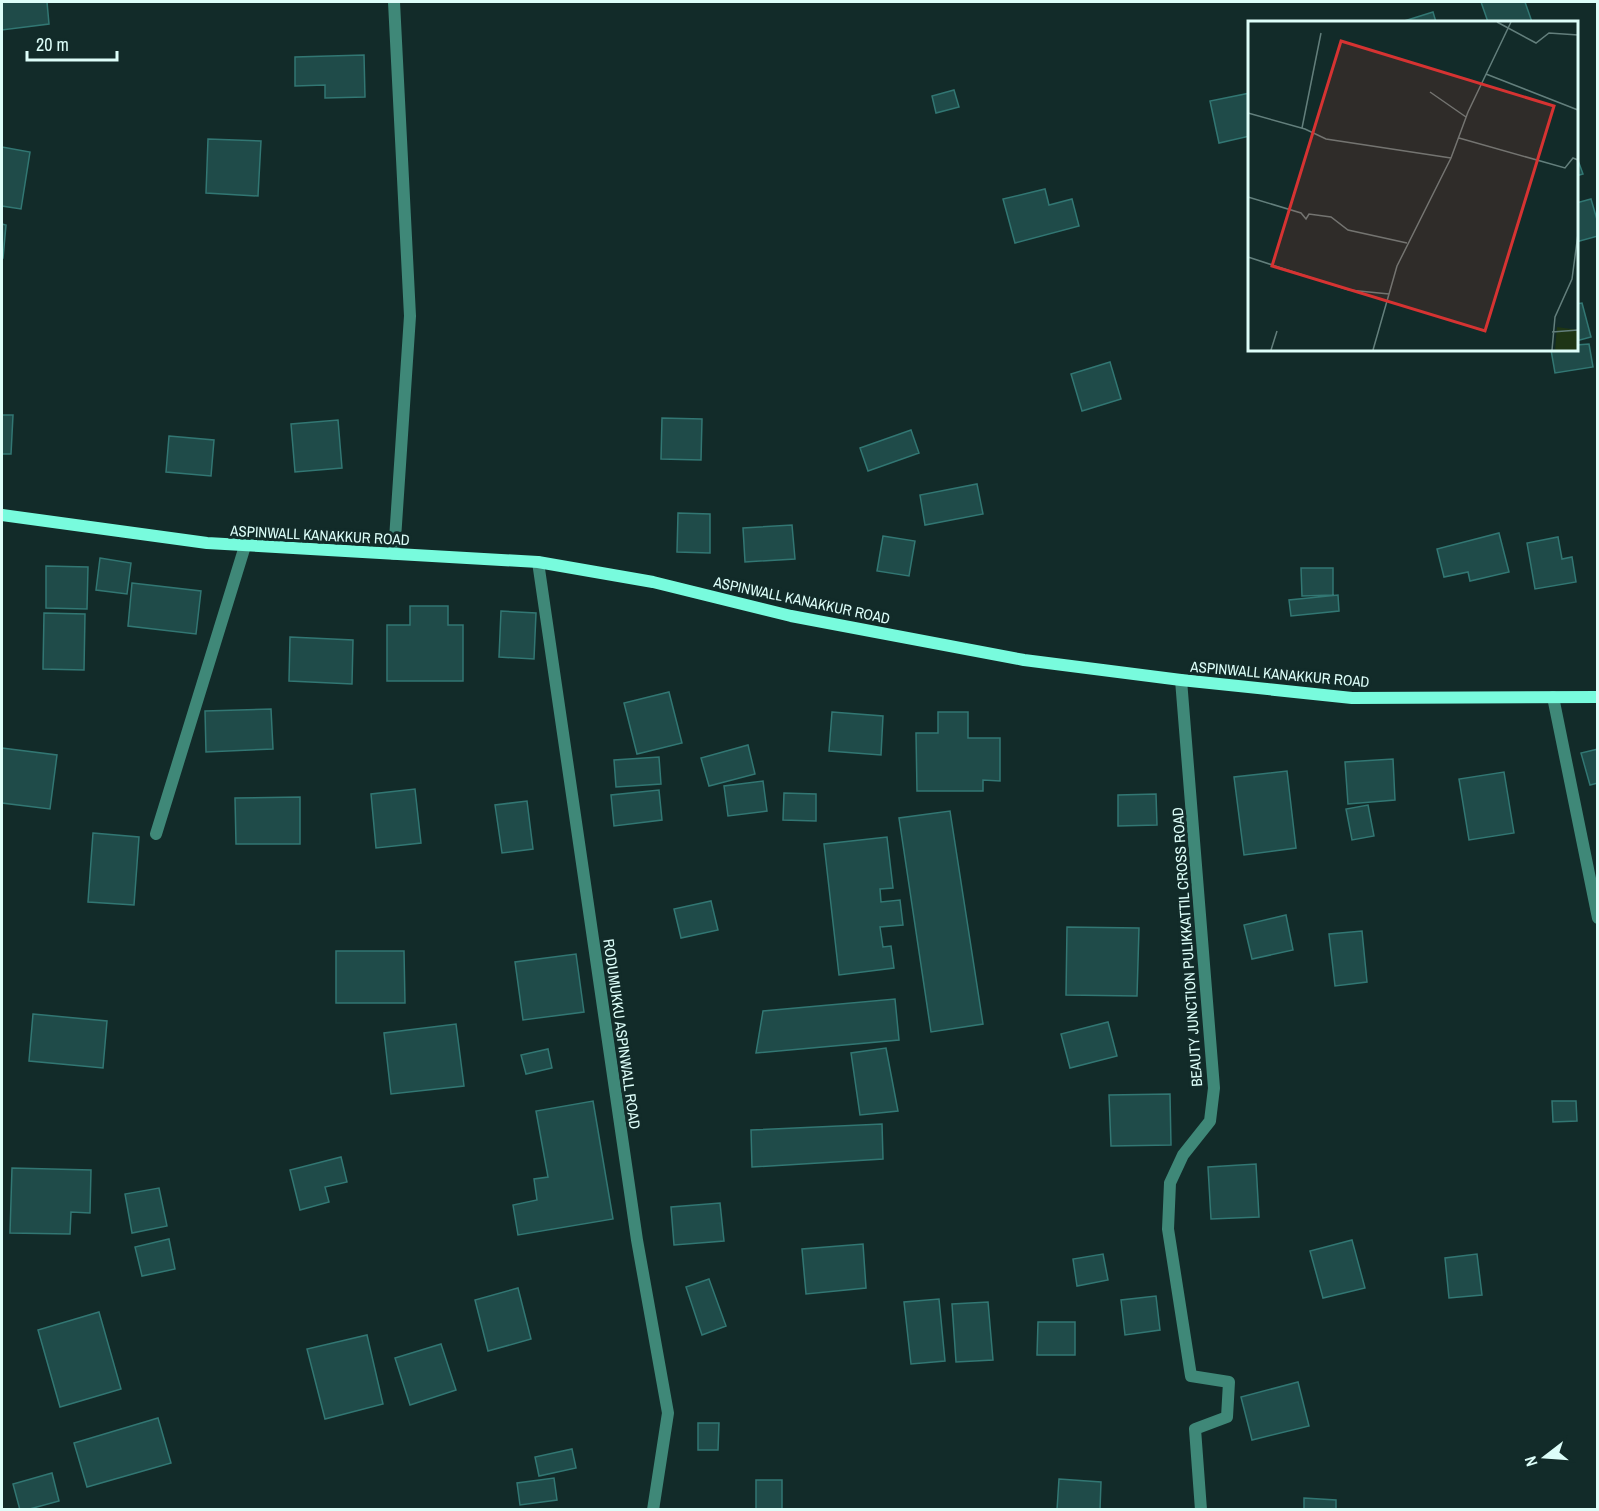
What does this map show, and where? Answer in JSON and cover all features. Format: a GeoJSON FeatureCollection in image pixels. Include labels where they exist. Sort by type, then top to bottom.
{"type":"FeatureCollection","features":[{"type":"Feature","properties":{"kind":"main road","name":"ASPINWALL KANAKKUR ROAD"},"geometry":{"type":"LineString","coordinates":[[2,515],[207,543],[538,562],[653,582],[791,616],[1024,660],[1181,680],[1352,698],[1598,697]]}},
{"type":"Feature","properties":{"kind":"street"},"geometry":{"type":"LineString","coordinates":[[394,2],[410,316],[394,554]]}},
{"type":"Feature","properties":{"kind":"street"},"geometry":{"type":"LineString","coordinates":[[156,834],[245,546]]}},
{"type":"Feature","properties":{"kind":"street","name":"RODUMUKKU ASPINWALL ROAD"},"geometry":{"type":"LineString","coordinates":[[538,562],[637,1240],[668,1413],[653,1509]]}},
{"type":"Feature","properties":{"kind":"street","name":"BEAUTY JUNCTION PULIKKATTIL CROSS ROAD"},"geometry":{"type":"LineString","coordinates":[[1181,680],[1214,1088],[1210,1121],[1184,1155],[1170,1183],[1168,1229],[1191,1376],[1229,1382],[1227,1417],[1195,1429],[1202,1509]]}},
{"type":"Feature","properties":{"kind":"street"},"geometry":{"type":"LineString","coordinates":[[1553,697],[1598,918]]}},
{"type":"Feature","properties":{"kind":"building"},"geometry":{"type":"Polygon","coordinates":[[[2,2],[47,2],[49,24],[2,30],[2,2]]]}},
{"type":"Feature","properties":{"kind":"building"},"geometry":{"type":"Polygon","coordinates":[[[1481,2],[1525,2],[1532,21],[1488,21],[1481,2]]]}},
{"type":"Feature","properties":{"kind":"building"},"geometry":{"type":"Polygon","coordinates":[[[1433,12],[1436,21],[1404,21],[1433,12]]]}},
{"type":"Feature","properties":{"kind":"building"},"geometry":{"type":"Polygon","coordinates":[[[364,55],[365,97],[325,98],[325,85],[295,86],[295,57],[364,55]]]}},
{"type":"Feature","properties":{"kind":"building"},"geometry":{"type":"Polygon","coordinates":[[[954,90],[959,107],[936,113],[932,96],[954,90]]]}},
{"type":"Feature","properties":{"kind":"building"},"geometry":{"type":"Polygon","coordinates":[[[1248,93],[1248,136],[1219,143],[1210,101],[1248,93]]]}},
{"type":"Feature","properties":{"kind":"building"},"geometry":{"type":"Polygon","coordinates":[[[208,139],[261,141],[258,196],[206,193],[208,139]]]}},
{"type":"Feature","properties":{"kind":"building"},"geometry":{"type":"Polygon","coordinates":[[[2,147],[30,152],[21,209],[2,206],[2,147]]]}},
{"type":"Feature","properties":{"kind":"building"},"geometry":{"type":"Polygon","coordinates":[[[1578,160],[1583,174],[1578,175],[1578,160]]]}},
{"type":"Feature","properties":{"kind":"building"},"geometry":{"type":"Polygon","coordinates":[[[1045,189],[1049,205],[1072,199],[1079,226],[1015,243],[1003,199],[1045,189]]]}},
{"type":"Feature","properties":{"kind":"building"},"geometry":{"type":"Polygon","coordinates":[[[1591,199],[1598,223],[1598,236],[1578,241],[1578,202],[1591,199]]]}},
{"type":"Feature","properties":{"kind":"building"},"geometry":{"type":"Polygon","coordinates":[[[2,224],[6,225],[3,258],[2,258],[2,224]]]}},
{"type":"Feature","properties":{"kind":"building"},"geometry":{"type":"Polygon","coordinates":[[[1582,303],[1591,337],[1578,340],[1578,304],[1582,303]]]}},
{"type":"Feature","properties":{"kind":"building"},"geometry":{"type":"Polygon","coordinates":[[[1589,344],[1593,367],[1555,373],[1551,351],[1578,351],[1578,345],[1589,344]]]}},
{"type":"Feature","properties":{"kind":"building"},"geometry":{"type":"Polygon","coordinates":[[[1110,362],[1121,399],[1082,411],[1071,374],[1110,362]]]}},
{"type":"Feature","properties":{"kind":"building"},"geometry":{"type":"Polygon","coordinates":[[[2,415],[13,415],[11,454],[2,454],[2,415]]]}},
{"type":"Feature","properties":{"kind":"building"},"geometry":{"type":"Polygon","coordinates":[[[662,418],[702,419],[701,460],[661,459],[662,418]]]}},
{"type":"Feature","properties":{"kind":"building"},"geometry":{"type":"Polygon","coordinates":[[[338,420],[342,468],[295,472],[291,424],[338,420]]]}},
{"type":"Feature","properties":{"kind":"building"},"geometry":{"type":"Polygon","coordinates":[[[911,430],[919,453],[868,471],[860,448],[911,430]]]}},
{"type":"Feature","properties":{"kind":"building"},"geometry":{"type":"Polygon","coordinates":[[[169,436],[214,440],[211,476],[166,472],[169,436]]]}},
{"type":"Feature","properties":{"kind":"building"},"geometry":{"type":"Polygon","coordinates":[[[977,484],[983,514],[925,525],[920,495],[977,484]]]}},
{"type":"Feature","properties":{"kind":"building"},"geometry":{"type":"Polygon","coordinates":[[[678,513],[710,514],[710,553],[677,552],[678,513]]]}},
{"type":"Feature","properties":{"kind":"building"},"geometry":{"type":"Polygon","coordinates":[[[792,525],[795,559],[745,562],[743,528],[792,525]]]}},
{"type":"Feature","properties":{"kind":"building"},"geometry":{"type":"Polygon","coordinates":[[[1499,533],[1509,572],[1470,581],[1468,572],[1444,577],[1437,549],[1499,533]]]}},
{"type":"Feature","properties":{"kind":"building"},"geometry":{"type":"Polygon","coordinates":[[[883,536],[915,541],[909,576],[877,571],[883,536]]]}},
{"type":"Feature","properties":{"kind":"building"},"geometry":{"type":"Polygon","coordinates":[[[1558,537],[1562,559],[1572,557],[1576,582],[1535,589],[1527,543],[1558,537]]]}},
{"type":"Feature","properties":{"kind":"building"},"geometry":{"type":"Polygon","coordinates":[[[100,558],[131,563],[127,594],[96,590],[100,558]]]}},
{"type":"Feature","properties":{"kind":"building"},"geometry":{"type":"Polygon","coordinates":[[[46,566],[88,567],[87,609],[46,608],[46,566]]]}},
{"type":"Feature","properties":{"kind":"building"},"geometry":{"type":"Polygon","coordinates":[[[1301,568],[1333,568],[1333,595],[1302,596],[1301,568]]]}},
{"type":"Feature","properties":{"kind":"building"},"geometry":{"type":"Polygon","coordinates":[[[132,583],[201,591],[196,634],[128,626],[132,583]]]}},
{"type":"Feature","properties":{"kind":"building"},"geometry":{"type":"Polygon","coordinates":[[[1338,595],[1339,611],[1291,616],[1289,600],[1338,595]]]}},
{"type":"Feature","properties":{"kind":"building"},"geometry":{"type":"Polygon","coordinates":[[[410,606],[448,606],[448,625],[463,625],[463,681],[387,681],[387,625],[410,625],[410,606]]]}},
{"type":"Feature","properties":{"kind":"building"},"geometry":{"type":"Polygon","coordinates":[[[501,611],[536,613],[534,659],[499,657],[501,611]]]}},
{"type":"Feature","properties":{"kind":"building"},"geometry":{"type":"Polygon","coordinates":[[[44,613],[85,614],[84,670],[43,669],[44,613]]]}},
{"type":"Feature","properties":{"kind":"building"},"geometry":{"type":"Polygon","coordinates":[[[290,637],[353,640],[352,684],[289,681],[290,637]]]}},
{"type":"Feature","properties":{"kind":"building"},"geometry":{"type":"Polygon","coordinates":[[[669,692],[682,743],[637,754],[624,703],[669,692]]]}},
{"type":"Feature","properties":{"kind":"building"},"geometry":{"type":"Polygon","coordinates":[[[271,709],[273,749],[206,752],[205,711],[271,709]]]}},
{"type":"Feature","properties":{"kind":"building"},"geometry":{"type":"Polygon","coordinates":[[[832,712],[883,716],[881,755],[829,751],[832,712]]]}},
{"type":"Feature","properties":{"kind":"building"},"geometry":{"type":"Polygon","coordinates":[[[938,712],[968,712],[968,738],[1000,738],[1000,781],[983,780],[983,791],[917,791],[916,733],[938,733],[938,712]]]}},
{"type":"Feature","properties":{"kind":"building"},"geometry":{"type":"Polygon","coordinates":[[[748,745],[755,774],[709,786],[701,758],[748,745]]]}},
{"type":"Feature","properties":{"kind":"building"},"geometry":{"type":"Polygon","coordinates":[[[2,748],[57,755],[50,809],[2,803],[2,748]]]}},
{"type":"Feature","properties":{"kind":"building"},"geometry":{"type":"Polygon","coordinates":[[[1598,749],[1598,783],[1590,785],[1581,753],[1598,749]]]}},
{"type":"Feature","properties":{"kind":"building"},"geometry":{"type":"Polygon","coordinates":[[[659,757],[661,784],[616,787],[614,760],[659,757]]]}},
{"type":"Feature","properties":{"kind":"building"},"geometry":{"type":"Polygon","coordinates":[[[1393,759],[1395,800],[1348,804],[1345,762],[1393,759]]]}},
{"type":"Feature","properties":{"kind":"building"},"geometry":{"type":"Polygon","coordinates":[[[1287,771],[1296,848],[1244,855],[1234,777],[1287,771]]]}},
{"type":"Feature","properties":{"kind":"building"},"geometry":{"type":"Polygon","coordinates":[[[1504,772],[1514,833],[1469,840],[1459,779],[1504,772]]]}},
{"type":"Feature","properties":{"kind":"building"},"geometry":{"type":"Polygon","coordinates":[[[763,781],[767,811],[728,816],[724,786],[763,781]]]}},
{"type":"Feature","properties":{"kind":"building"},"geometry":{"type":"Polygon","coordinates":[[[415,789],[421,843],[376,848],[371,794],[415,789]]]}},
{"type":"Feature","properties":{"kind":"building"},"geometry":{"type":"Polygon","coordinates":[[[659,790],[662,820],[614,826],[611,795],[659,790]]]}},
{"type":"Feature","properties":{"kind":"building"},"geometry":{"type":"Polygon","coordinates":[[[784,793],[816,794],[816,821],[783,820],[784,793]]]}},
{"type":"Feature","properties":{"kind":"building"},"geometry":{"type":"Polygon","coordinates":[[[1156,794],[1157,825],[1118,826],[1118,795],[1156,794]]]}},
{"type":"Feature","properties":{"kind":"building"},"geometry":{"type":"Polygon","coordinates":[[[300,797],[300,844],[236,844],[235,798],[300,797]]]}},
{"type":"Feature","properties":{"kind":"building"},"geometry":{"type":"Polygon","coordinates":[[[527,801],[533,849],[502,853],[495,805],[527,801]]]}},
{"type":"Feature","properties":{"kind":"building"},"geometry":{"type":"Polygon","coordinates":[[[1368,805],[1374,836],[1352,840],[1346,809],[1368,805]]]}},
{"type":"Feature","properties":{"kind":"building"},"geometry":{"type":"Polygon","coordinates":[[[950,811],[983,1024],[931,1032],[899,818],[950,811]]]}},
{"type":"Feature","properties":{"kind":"building"},"geometry":{"type":"Polygon","coordinates":[[[93,833],[139,837],[134,905],[88,902],[93,833]]]}},
{"type":"Feature","properties":{"kind":"building"},"geometry":{"type":"Polygon","coordinates":[[[887,837],[893,888],[880,889],[881,902],[900,900],[903,925],[880,927],[883,947],[891,946],[894,968],[839,975],[824,844],[887,837]]]}},
{"type":"Feature","properties":{"kind":"building"},"geometry":{"type":"Polygon","coordinates":[[[711,901],[718,930],[681,938],[674,909],[711,901]]]}},
{"type":"Feature","properties":{"kind":"building"},"geometry":{"type":"Polygon","coordinates":[[[1286,915],[1293,950],[1252,959],[1244,925],[1286,915]]]}},
{"type":"Feature","properties":{"kind":"building"},"geometry":{"type":"Polygon","coordinates":[[[1067,927],[1139,928],[1137,996],[1066,995],[1067,927]]]}},
{"type":"Feature","properties":{"kind":"building"},"geometry":{"type":"Polygon","coordinates":[[[1362,931],[1367,982],[1335,986],[1329,934],[1362,931]]]}},
{"type":"Feature","properties":{"kind":"building"},"geometry":{"type":"Polygon","coordinates":[[[336,951],[404,951],[405,1003],[336,1003],[336,951]]]}},
{"type":"Feature","properties":{"kind":"building"},"geometry":{"type":"Polygon","coordinates":[[[576,954],[584,1012],[523,1020],[515,962],[576,954]]]}},
{"type":"Feature","properties":{"kind":"building"},"geometry":{"type":"Polygon","coordinates":[[[895,999],[899,1040],[756,1053],[763,1011],[895,999]]]}},
{"type":"Feature","properties":{"kind":"building"},"geometry":{"type":"Polygon","coordinates":[[[33,1014],[107,1021],[103,1068],[29,1061],[33,1014]]]}},
{"type":"Feature","properties":{"kind":"building"},"geometry":{"type":"Polygon","coordinates":[[[1108,1022],[1117,1056],[1070,1068],[1061,1034],[1108,1022]]]}},
{"type":"Feature","properties":{"kind":"building"},"geometry":{"type":"Polygon","coordinates":[[[456,1024],[464,1086],[391,1094],[384,1033],[456,1024]]]}},
{"type":"Feature","properties":{"kind":"building"},"geometry":{"type":"Polygon","coordinates":[[[886,1048],[898,1111],[860,1115],[851,1053],[886,1048]]]}},
{"type":"Feature","properties":{"kind":"building"},"geometry":{"type":"Polygon","coordinates":[[[548,1049],[552,1068],[526,1074],[521,1055],[548,1049]]]}},
{"type":"Feature","properties":{"kind":"building"},"geometry":{"type":"Polygon","coordinates":[[[1170,1094],[1171,1145],[1111,1146],[1109,1095],[1170,1094]]]}},
{"type":"Feature","properties":{"kind":"building"},"geometry":{"type":"Polygon","coordinates":[[[593,1101],[613,1219],[518,1235],[513,1205],[537,1200],[534,1179],[548,1177],[536,1111],[593,1101]]]}},
{"type":"Feature","properties":{"kind":"building"},"geometry":{"type":"Polygon","coordinates":[[[1552,1101],[1576,1101],[1577,1121],[1553,1122],[1552,1101]]]}},
{"type":"Feature","properties":{"kind":"building"},"geometry":{"type":"Polygon","coordinates":[[[882,1124],[883,1159],[752,1167],[751,1130],[882,1124]]]}},
{"type":"Feature","properties":{"kind":"building"},"geometry":{"type":"Polygon","coordinates":[[[341,1157],[347,1182],[325,1187],[329,1202],[300,1210],[290,1170],[341,1157]]]}},
{"type":"Feature","properties":{"kind":"building"},"geometry":{"type":"Polygon","coordinates":[[[1256,1164],[1259,1217],[1211,1219],[1208,1167],[1256,1164]]]}},
{"type":"Feature","properties":{"kind":"building"},"geometry":{"type":"Polygon","coordinates":[[[12,1168],[91,1170],[90,1213],[71,1212],[70,1234],[10,1233],[12,1168]]]}},
{"type":"Feature","properties":{"kind":"building"},"geometry":{"type":"Polygon","coordinates":[[[159,1188],[167,1226],[132,1233],[125,1194],[159,1188]]]}},
{"type":"Feature","properties":{"kind":"building"},"geometry":{"type":"Polygon","coordinates":[[[720,1203],[724,1241],[674,1245],[671,1207],[720,1203]]]}},
{"type":"Feature","properties":{"kind":"building"},"geometry":{"type":"Polygon","coordinates":[[[169,1239],[175,1269],[142,1276],[135,1247],[169,1239]]]}},
{"type":"Feature","properties":{"kind":"building"},"geometry":{"type":"Polygon","coordinates":[[[1352,1240],[1365,1288],[1323,1298],[1310,1251],[1352,1240]]]}},
{"type":"Feature","properties":{"kind":"building"},"geometry":{"type":"Polygon","coordinates":[[[863,1244],[866,1288],[806,1294],[802,1249],[863,1244]]]}},
{"type":"Feature","properties":{"kind":"building"},"geometry":{"type":"Polygon","coordinates":[[[1103,1254],[1108,1280],[1077,1286],[1073,1259],[1103,1254]]]}},
{"type":"Feature","properties":{"kind":"building"},"geometry":{"type":"Polygon","coordinates":[[[1477,1254],[1482,1295],[1449,1298],[1445,1258],[1477,1254]]]}},
{"type":"Feature","properties":{"kind":"building"},"geometry":{"type":"Polygon","coordinates":[[[709,1279],[726,1326],[702,1335],[686,1287],[709,1279]]]}},
{"type":"Feature","properties":{"kind":"building"},"geometry":{"type":"Polygon","coordinates":[[[518,1288],[531,1339],[488,1351],[475,1300],[518,1288]]]}},
{"type":"Feature","properties":{"kind":"building"},"geometry":{"type":"Polygon","coordinates":[[[1156,1296],[1160,1330],[1125,1335],[1121,1300],[1156,1296]]]}},
{"type":"Feature","properties":{"kind":"building"},"geometry":{"type":"Polygon","coordinates":[[[939,1299],[945,1361],[911,1364],[904,1302],[939,1299]]]}},
{"type":"Feature","properties":{"kind":"building"},"geometry":{"type":"Polygon","coordinates":[[[988,1302],[993,1360],[956,1362],[952,1304],[988,1302]]]}},
{"type":"Feature","properties":{"kind":"building"},"geometry":{"type":"Polygon","coordinates":[[[99,1312],[121,1389],[60,1407],[38,1330],[99,1312]]]}},
{"type":"Feature","properties":{"kind":"building"},"geometry":{"type":"Polygon","coordinates":[[[1038,1322],[1075,1322],[1075,1355],[1037,1355],[1038,1322]]]}},
{"type":"Feature","properties":{"kind":"building"},"geometry":{"type":"Polygon","coordinates":[[[367,1335],[383,1404],[325,1419],[307,1349],[367,1335]]]}},
{"type":"Feature","properties":{"kind":"building"},"geometry":{"type":"Polygon","coordinates":[[[441,1344],[456,1390],[410,1405],[395,1358],[441,1344]]]}},
{"type":"Feature","properties":{"kind":"building"},"geometry":{"type":"Polygon","coordinates":[[[1298,1382],[1309,1426],[1252,1440],[1241,1397],[1298,1382]]]}},
{"type":"Feature","properties":{"kind":"building"},"geometry":{"type":"Polygon","coordinates":[[[158,1418],[171,1463],[87,1487],[74,1443],[158,1418]]]}},
{"type":"Feature","properties":{"kind":"building"},"geometry":{"type":"Polygon","coordinates":[[[698,1423],[719,1423],[718,1450],[698,1450],[698,1423]]]}},
{"type":"Feature","properties":{"kind":"building"},"geometry":{"type":"Polygon","coordinates":[[[572,1449],[576,1468],[539,1476],[535,1457],[572,1449]]]}},
{"type":"Feature","properties":{"kind":"building"},"geometry":{"type":"Polygon","coordinates":[[[52,1473],[59,1501],[20,1510],[13,1484],[52,1473]]]}},
{"type":"Feature","properties":{"kind":"building"},"geometry":{"type":"Polygon","coordinates":[[[554,1478],[557,1500],[520,1505],[517,1483],[554,1478]]]}},
{"type":"Feature","properties":{"kind":"building"},"geometry":{"type":"Polygon","coordinates":[[[1059,1479],[1101,1482],[1100,1510],[1057,1510],[1059,1479]]]}},
{"type":"Feature","properties":{"kind":"building"},"geometry":{"type":"Polygon","coordinates":[[[756,1480],[782,1480],[782,1510],[756,1510],[756,1480]]]}},
{"type":"Feature","properties":{"kind":"building"},"geometry":{"type":"Polygon","coordinates":[[[1304,1498],[1336,1500],[1336,1510],[1304,1510],[1304,1498]]]}}]}
